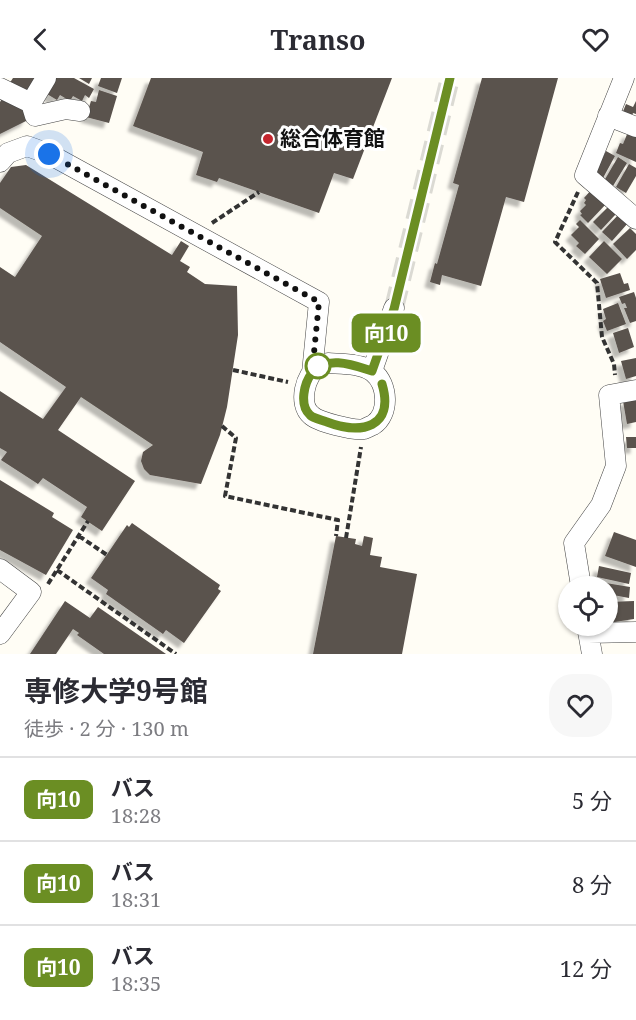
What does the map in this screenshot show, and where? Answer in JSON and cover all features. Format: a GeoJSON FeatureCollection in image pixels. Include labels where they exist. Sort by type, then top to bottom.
{"type":"FeatureCollection","features":[{"type":"Feature","properties":{"kind":"street"},"geometry":{"type":"LineString","coordinates":[[46,78],[32,103],[35,116],[66,109],[80,111]]}},
{"type":"Feature","properties":{"kind":"street"},"geometry":{"type":"LineString","coordinates":[[624,78],[585,174],[636,219]]}},
{"type":"Feature","properties":{"kind":"street"},"geometry":{"type":"LineString","coordinates":[[0,88],[32,103]]}},
{"type":"Feature","properties":{"kind":"street"},"geometry":{"type":"LineString","coordinates":[[608,116],[636,127]]}},
{"type":"Feature","properties":{"kind":"street"},"geometry":{"type":"LineString","coordinates":[[0,162],[8,153],[27,146],[49,154],[319,302],[304,404],[311,416],[338,426],[364,429],[376,423],[383,412],[386,397],[382,384],[372,371],[349,364],[327,363],[318,366],[309,380]]}},
{"type":"Feature","properties":{"kind":"street"},"geometry":{"type":"LineString","coordinates":[[372,371],[394,309]]}},
{"type":"Feature","properties":{"kind":"street"},"geometry":{"type":"LineString","coordinates":[[579,576],[574,543],[601,505],[616,466],[609,395],[636,390]]}},
{"type":"Feature","properties":{"kind":"street"},"geometry":{"type":"LineString","coordinates":[[0,569],[31,592],[0,634]]}},
{"type":"Feature","properties":{"kind":"street"},"geometry":{"type":"LineString","coordinates":[[618,631],[636,632]]}},
{"type":"Feature","properties":{"kind":"street"},"geometry":{"type":"LineString","coordinates":[[589,636],[592,654]]}},
{"type":"Feature","properties":{"kind":"path"},"geometry":{"type":"LineString","coordinates":[[585,174],[555,242],[597,283],[602,337],[614,364],[616,394]]}},
{"type":"Feature","properties":{"kind":"path"},"geometry":{"type":"LineString","coordinates":[[196,233],[259,192]]}},
{"type":"Feature","properties":{"kind":"path"},"geometry":{"type":"LineString","coordinates":[[233,370],[309,380]]}},
{"type":"Feature","properties":{"kind":"path"},"geometry":{"type":"LineString","coordinates":[[222,426],[236,438],[225,496],[338,520],[336,536]]}},
{"type":"Feature","properties":{"kind":"path"},"geometry":{"type":"LineString","coordinates":[[346,538],[364,429]]}},
{"type":"Feature","properties":{"kind":"path"},"geometry":{"type":"LineString","coordinates":[[31,592],[39,600],[88,521]]}},
{"type":"Feature","properties":{"kind":"path"},"geometry":{"type":"LineString","coordinates":[[79,536],[107,555]]}},
{"type":"Feature","properties":{"kind":"path"},"geometry":{"type":"LineString","coordinates":[[57,570],[176,654]]}},
{"type":"Feature","properties":{"kind":"building"},"geometry":{"type":"Polygon","coordinates":[[[13,78],[35,78],[25,94],[9,84],[13,78]]]}},
{"type":"Feature","properties":{"kind":"building"},"geometry":{"type":"Polygon","coordinates":[[[56,78],[74,78],[94,89],[89,98],[85,95],[82,101],[73,96],[70,101],[60,95],[57,100],[47,94],[56,78]]]}},
{"type":"Feature","properties":{"kind":"building"},"geometry":{"type":"Polygon","coordinates":[[[79,78],[92,78],[89,84],[79,78]]]}},
{"type":"Feature","properties":{"kind":"building"},"geometry":{"type":"Polygon","coordinates":[[[101,78],[122,78],[117,93],[98,86],[101,78]]]}},
{"type":"Feature","properties":{"kind":"building","name":"総合体育館"},"geometry":{"type":"Polygon","coordinates":[[[151,78],[392,78],[353,179],[334,173],[319,213],[219,178],[217,182],[196,175],[203,152],[133,126],[151,78]]]}},
{"type":"Feature","properties":{"kind":"building"},"geometry":{"type":"Polygon","coordinates":[[[482,78],[558,78],[524,202],[506,197],[481,286],[442,275],[440,285],[430,282],[459,185],[453,183],[482,78]]]}},
{"type":"Feature","properties":{"kind":"building"},"geometry":{"type":"Polygon","coordinates":[[[99,90],[117,96],[109,123],[86,117],[91,101],[96,102],[99,90]]]}},
{"type":"Feature","properties":{"kind":"building"},"geometry":{"type":"Polygon","coordinates":[[[3,97],[30,114],[26,121],[0,134],[0,102],[3,97]]]}},
{"type":"Feature","properties":{"kind":"building"},"geometry":{"type":"Polygon","coordinates":[[[636,101],[636,114],[633,113],[631,118],[622,114],[626,104],[633,107],[636,101]]]}},
{"type":"Feature","properties":{"kind":"building"},"geometry":{"type":"Polygon","coordinates":[[[628,132],[636,135],[636,162],[616,153],[628,132]]]}},
{"type":"Feature","properties":{"kind":"building"},"geometry":{"type":"Polygon","coordinates":[[[606,151],[615,156],[603,178],[597,174],[596,170],[606,151]]]}},
{"type":"Feature","properties":{"kind":"building"},"geometry":{"type":"Polygon","coordinates":[[[618,157],[627,163],[613,186],[604,181],[618,157]]]}},
{"type":"Feature","properties":{"kind":"building"},"geometry":{"type":"Polygon","coordinates":[[[629,164],[636,168],[636,176],[626,193],[616,187],[629,164]]]}},
{"type":"Feature","properties":{"kind":"building"},"geometry":{"type":"Polygon","coordinates":[[[26,165],[172,255],[181,241],[189,246],[180,261],[190,267],[187,272],[205,284],[237,286],[238,335],[227,407],[220,435],[201,484],[150,475],[144,469],[141,461],[143,452],[153,445],[81,397],[58,430],[135,481],[102,531],[81,517],[87,507],[43,478],[38,484],[1,460],[7,452],[0,448],[0,391],[43,419],[66,387],[0,342],[0,267],[15,277],[42,236],[0,208],[0,183],[11,167],[26,165]]]}},
{"type":"Feature","properties":{"kind":"building"},"geometry":{"type":"Polygon","coordinates":[[[592,189],[607,203],[588,223],[580,215],[582,214],[580,211],[586,205],[584,198],[592,189]]]}},
{"type":"Feature","properties":{"kind":"building"},"geometry":{"type":"Polygon","coordinates":[[[609,206],[616,214],[601,230],[593,222],[609,206]]]}},
{"type":"Feature","properties":{"kind":"building"},"geometry":{"type":"Polygon","coordinates":[[[619,214],[628,223],[612,241],[602,232],[619,214]]]}},
{"type":"Feature","properties":{"kind":"building"},"geometry":{"type":"Polygon","coordinates":[[[580,220],[599,239],[585,254],[576,246],[579,243],[571,235],[579,227],[576,224],[580,220]]]}},
{"type":"Feature","properties":{"kind":"building"},"geometry":{"type":"Polygon","coordinates":[[[630,228],[636,234],[636,250],[627,259],[613,244],[630,228]]]}},
{"type":"Feature","properties":{"kind":"building"},"geometry":{"type":"Polygon","coordinates":[[[604,241],[622,259],[607,274],[589,257],[604,241]]]}},
{"type":"Feature","properties":{"kind":"building"},"geometry":{"type":"Polygon","coordinates":[[[620,273],[624,284],[628,283],[630,290],[606,298],[600,279],[620,273]]]}},
{"type":"Feature","properties":{"kind":"building"},"geometry":{"type":"Polygon","coordinates":[[[634,292],[636,321],[630,323],[624,308],[627,308],[625,303],[622,304],[619,297],[634,292]]]}},
{"type":"Feature","properties":{"kind":"building"},"geometry":{"type":"Polygon","coordinates":[[[618,303],[626,324],[607,331],[603,321],[606,319],[603,309],[618,303]]]}},
{"type":"Feature","properties":{"kind":"building"},"geometry":{"type":"Polygon","coordinates":[[[628,328],[634,347],[619,353],[613,333],[628,328]]]}},
{"type":"Feature","properties":{"kind":"building"},"geometry":{"type":"Polygon","coordinates":[[[636,358],[636,376],[626,379],[621,361],[636,358]]]}},
{"type":"Feature","properties":{"kind":"building"},"geometry":{"type":"Polygon","coordinates":[[[636,398],[636,422],[627,424],[623,401],[636,398]]]}},
{"type":"Feature","properties":{"kind":"building"},"geometry":{"type":"Polygon","coordinates":[[[626,437],[636,437],[636,448],[627,448],[626,437]]]}},
{"type":"Feature","properties":{"kind":"building"},"geometry":{"type":"Polygon","coordinates":[[[0,480],[54,513],[52,517],[73,530],[46,575],[0,550],[0,480]]]}},
{"type":"Feature","properties":{"kind":"building"},"geometry":{"type":"Polygon","coordinates":[[[132,523],[220,585],[218,589],[221,591],[184,643],[166,630],[163,634],[106,594],[108,590],[91,578],[127,525],[129,527],[132,523]]]}},
{"type":"Feature","properties":{"kind":"building"},"geometry":{"type":"Polygon","coordinates":[[[614,532],[636,540],[636,567],[605,556],[614,532]]]}},
{"type":"Feature","properties":{"kind":"building"},"geometry":{"type":"Polygon","coordinates":[[[336,536],[356,539],[355,544],[362,546],[364,536],[373,538],[370,555],[382,557],[380,567],[417,574],[402,654],[313,654],[336,536]]]}},
{"type":"Feature","properties":{"kind":"building"},"geometry":{"type":"Polygon","coordinates":[[[599,566],[631,573],[629,584],[618,582],[618,576],[597,576],[599,566]]]}},
{"type":"Feature","properties":{"kind":"building"},"geometry":{"type":"Polygon","coordinates":[[[618,585],[630,587],[629,598],[618,596],[618,585]]]}},
{"type":"Feature","properties":{"kind":"building"},"geometry":{"type":"Polygon","coordinates":[[[65,601],[90,618],[98,607],[166,654],[104,654],[77,635],[79,633],[73,629],[56,654],[30,654],[65,601]]]}},
{"type":"Feature","properties":{"kind":"building"},"geometry":{"type":"Polygon","coordinates":[[[634,601],[634,619],[618,621],[618,602],[634,601]]]}},
{"type":"Feature","properties":{"kind":"tunnel"},"geometry":{"type":"LineString","coordinates":[[394,308],[450,78]]}},
{"type":"Feature","properties":{"kind":"bus line","name":"向10"},"geometry":{"type":"LineString","coordinates":[[382,384],[386,397],[383,412],[376,423],[364,429],[338,426],[311,416],[304,404],[304,393],[309,377],[318,366],[327,363],[349,364],[372,371],[394,309],[450,78]]}},
{"type":"Feature","properties":{"kind":"place","name":"総合体育館"},"geometry":{"type":"Point","coordinates":[268,139]}},
{"type":"Feature","properties":{"kind":"route"},"geometry":{"type":"LineString","coordinates":[[49,154],[319,302],[312,373],[318,366]]}}]}
